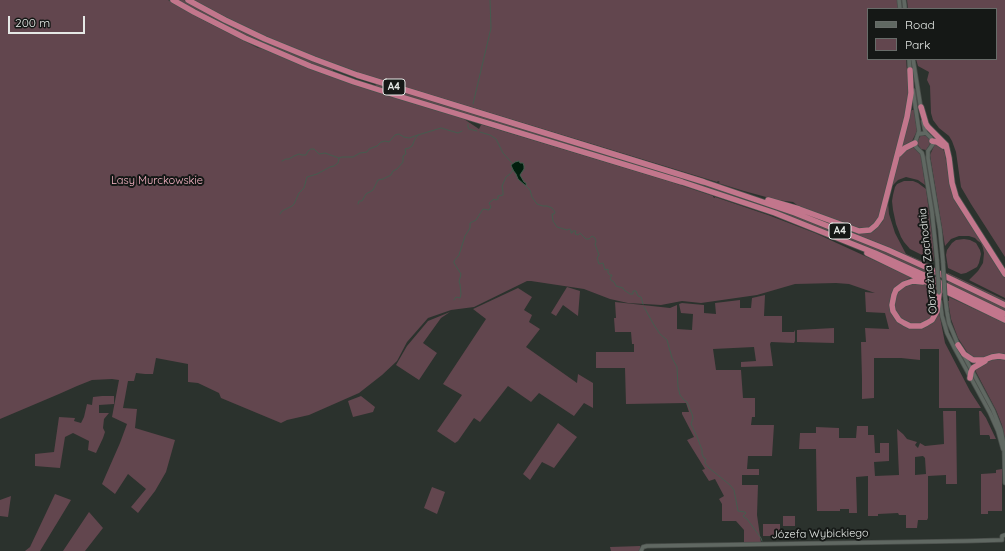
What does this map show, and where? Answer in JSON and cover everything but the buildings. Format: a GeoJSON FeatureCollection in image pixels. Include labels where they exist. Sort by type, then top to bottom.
{"type":"FeatureCollection","features":[{"type":"Feature","properties":{"kind":"highway","name":"A4"},"geometry":{"type":"LineString","coordinates":[[173,0],[245,38],[333,75],[749,205],[861,247],[903,265],[1005,314]]}},
{"type":"Feature","properties":{"kind":"highway","name":"A4"},"geometry":{"type":"LineString","coordinates":[[188,0],[224,20],[265,39],[350,73],[692,178],[748,196],[816,221],[930,269],[1005,305]]}},
{"type":"Feature","properties":{"kind":"highway"},"geometry":{"type":"LineString","coordinates":[[748,196],[783,204],[821,216],[859,231],[870,230],[881,218],[909,109],[911,93],[910,70]]}},
{"type":"Feature","properties":{"kind":"highway"},"geometry":{"type":"LineString","coordinates":[[921,106],[926,124],[946,145],[952,183],[956,197],[1005,274]]}},
{"type":"Feature","properties":{"kind":"highway"},"geometry":{"type":"LineString","coordinates":[[932,141],[941,144],[948,151]]}},
{"type":"Feature","properties":{"kind":"highway"},"geometry":{"type":"LineString","coordinates":[[895,164],[902,150],[915,143]]}},
{"type":"Feature","properties":{"kind":"highway"},"geometry":{"type":"LineString","coordinates":[[812,228],[1005,320]]}},
{"type":"Feature","properties":{"kind":"highway"},"geometry":{"type":"LineString","coordinates":[[931,284],[913,281],[904,284],[896,290],[892,300],[892,305],[893,311],[899,320],[910,326],[921,326],[927,323],[932,320],[942,295]]}},
{"type":"Feature","properties":{"kind":"highway"},"geometry":{"type":"LineString","coordinates":[[958,345],[964,354],[973,360],[981,361],[999,356],[1005,357]]}},
{"type":"Feature","properties":{"kind":"highway"},"geometry":{"type":"LineString","coordinates":[[970,378],[973,368],[988,359]]}},
{"type":"Feature","properties":{"kind":"street"},"geometry":{"type":"LineString","coordinates":[[908,60],[919,130],[915,143],[916,147],[920,151],[928,151],[933,144],[930,136],[926,133],[924,128],[913,60]]}},
{"type":"Feature","properties":{"kind":"street"},"geometry":{"type":"LineString","coordinates":[[919,134],[926,133]]}},
{"type":"Feature","properties":{"kind":"street","name":"Obrzeżna Zachodnia"},"geometry":{"type":"LineString","coordinates":[[920,151],[924,157],[942,295],[949,322],[958,345],[993,410],[1001,430],[1003,438],[1005,483]]}},
{"type":"Feature","properties":{"kind":"street","name":"Obrzeżna Zachodnia"},"geometry":{"type":"LineString","coordinates":[[928,151],[940,230],[943,262],[942,316],[954,347],[998,431],[1004,454]]}},
{"type":"Feature","properties":{"kind":"street"},"geometry":{"type":"LineString","coordinates":[[1003,541],[1002,536],[1005,535]]}},
{"type":"Feature","properties":{"kind":"street","name":"Józefa Wybickiego"},"geometry":{"type":"LineString","coordinates":[[641,551],[643,547],[647,546],[1003,541]]}},
{"type":"Feature","properties":{"kind":"green space","name":"Lasy Murckowskie"},"geometry":{"type":"Polygon","coordinates":[[[0,0],[168,0],[201,19],[258,48],[265,49],[461,117],[479,129],[481,125],[483,125],[668,181],[768,215],[815,233],[915,279],[910,278],[904,281],[895,289],[894,316],[917,328],[939,312],[945,343],[970,391],[981,408],[939,408],[939,349],[920,349],[920,360],[874,358],[874,398],[862,399],[861,342],[866,342],[865,328],[889,329],[885,313],[866,312],[865,292],[875,293],[849,284],[795,284],[757,295],[701,303],[682,301],[661,305],[628,303],[610,299],[584,289],[527,281],[474,307],[451,310],[428,318],[407,342],[397,361],[359,393],[309,415],[287,420],[281,423],[221,398],[219,393],[198,383],[188,382],[188,364],[156,358],[153,374],[136,373],[134,381],[128,381],[123,408],[137,409],[135,428],[175,440],[166,472],[155,491],[138,513],[131,507],[146,489],[128,474],[115,494],[102,484],[127,424],[112,417],[119,380],[92,380],[0,419],[0,0]]]}},
{"type":"Feature","properties":{"kind":"green space"},"geometry":{"type":"Polygon","coordinates":[[[176,0],[184,0],[334,69],[332,72],[263,44],[176,0]]]}},
{"type":"Feature","properties":{"kind":"green space"},"geometry":{"type":"Polygon","coordinates":[[[193,0],[897,0],[899,8],[867,8],[867,60],[906,60],[909,103],[879,216],[875,223],[870,227],[858,228],[801,208],[793,202],[777,200],[744,191],[718,183],[720,182],[718,181],[717,182],[363,74],[314,57],[247,28],[193,0]]]}},
{"type":"Feature","properties":{"kind":"green space"},"geometry":{"type":"Polygon","coordinates":[[[907,0],[1005,0],[1005,257],[961,187],[956,152],[952,141],[933,120],[931,113],[930,86],[927,80],[929,72],[918,66],[916,60],[997,60],[997,8],[908,8],[907,0]]]}},
{"type":"Feature","properties":{"kind":"green space"},"geometry":{"type":"Polygon","coordinates":[[[376,83],[684,177],[793,214],[935,273],[935,277],[825,231],[375,87],[376,83]]]}},
{"type":"Feature","properties":{"kind":"green space"},"geometry":{"type":"Polygon","coordinates":[[[914,110],[917,131],[912,141],[899,152],[911,111],[914,110]]]}},
{"type":"Feature","properties":{"kind":"green space"},"geometry":{"type":"Polygon","coordinates":[[[921,135],[926,136],[930,140],[930,144],[926,150],[921,149],[918,145],[918,140],[921,135]]]}},
{"type":"Feature","properties":{"kind":"green space"},"geometry":{"type":"Polygon","coordinates":[[[935,144],[943,149],[945,154],[951,190],[955,198],[1005,277],[1005,298],[969,280],[978,271],[983,263],[984,253],[981,243],[975,238],[969,236],[959,236],[951,239],[945,246],[930,155],[935,144]]]}},
{"type":"Feature","properties":{"kind":"green space"},"geometry":{"type":"Polygon","coordinates":[[[912,146],[921,155],[925,185],[918,180],[906,177],[898,180],[892,186],[888,202],[889,214],[895,233],[906,254],[933,267],[876,242],[782,206],[861,233],[872,232],[883,221],[898,161],[901,154],[912,146]]]}},
{"type":"Feature","properties":{"kind":"green space"},"geometry":{"type":"Polygon","coordinates":[[[904,181],[913,181],[926,189],[934,261],[910,249],[901,237],[896,224],[892,201],[893,195],[897,184],[904,181]]]}},
{"type":"Feature","properties":{"kind":"green space"},"geometry":{"type":"Polygon","coordinates":[[[964,239],[976,243],[981,254],[977,267],[961,274],[948,268],[946,255],[947,250],[952,243],[956,240],[964,239]]]}},
{"type":"Feature","properties":{"kind":"green space"},"geometry":{"type":"Polygon","coordinates":[[[948,274],[1005,300],[1005,302],[948,274]]]}},
{"type":"Feature","properties":{"kind":"green space"},"geometry":{"type":"Polygon","coordinates":[[[948,279],[1005,307],[1005,312],[948,284],[948,279]]]}},
{"type":"Feature","properties":{"kind":"green space"},"geometry":{"type":"Polygon","coordinates":[[[916,282],[923,283],[936,289],[936,310],[930,318],[915,325],[903,321],[895,309],[895,298],[900,289],[916,282]]]}},
{"type":"Feature","properties":{"kind":"green space"},"geometry":{"type":"Polygon","coordinates":[[[567,287],[580,291],[578,316],[563,305],[556,316],[551,313],[567,287]]]}},
{"type":"Feature","properties":{"kind":"green space"},"geometry":{"type":"Polygon","coordinates":[[[518,288],[532,297],[524,310],[532,315],[529,322],[540,329],[526,347],[577,383],[578,374],[593,383],[593,408],[584,403],[574,416],[539,393],[531,402],[508,386],[480,422],[474,418],[455,443],[437,431],[462,395],[443,384],[486,319],[473,309],[518,288]]]}},
{"type":"Feature","properties":{"kind":"green space"},"geometry":{"type":"Polygon","coordinates":[[[765,295],[764,316],[782,316],[782,332],[794,332],[795,330],[794,343],[771,342],[773,366],[741,367],[741,362],[756,361],[754,347],[713,349],[716,370],[741,370],[743,398],[755,398],[755,417],[752,417],[751,425],[774,425],[772,456],[748,456],[747,469],[759,469],[759,475],[742,475],[742,485],[758,485],[757,515],[761,543],[744,543],[744,530],[736,521],[722,521],[722,504],[719,499],[724,496],[715,479],[709,481],[702,470],[705,469],[687,440],[694,437],[682,414],[682,412],[689,412],[686,403],[626,404],[625,368],[596,368],[596,352],[634,352],[631,332],[615,332],[615,302],[670,308],[677,305],[677,329],[692,330],[693,314],[681,313],[679,304],[704,305],[704,313],[716,314],[715,303],[740,300],[740,308],[751,308],[752,298],[765,295]]]}},
{"type":"Feature","properties":{"kind":"green space"},"geometry":{"type":"Polygon","coordinates":[[[949,297],[1005,323],[1005,355],[975,359],[969,355],[958,338],[951,319],[948,301],[949,297]]]}},
{"type":"Feature","properties":{"kind":"green space"},"geometry":{"type":"Polygon","coordinates":[[[450,312],[441,318],[423,343],[437,353],[419,380],[396,365],[407,346],[428,321],[450,312]]]}},
{"type":"Feature","properties":{"kind":"green space"},"geometry":{"type":"Polygon","coordinates":[[[834,328],[834,343],[797,342],[797,330],[834,328]]]}},
{"type":"Feature","properties":{"kind":"green space"},"geometry":{"type":"Polygon","coordinates":[[[997,358],[1005,360],[1005,441],[1002,425],[996,410],[975,370],[987,362],[997,358]]]}},
{"type":"Feature","properties":{"kind":"green space"},"geometry":{"type":"Polygon","coordinates":[[[114,396],[114,404],[99,405],[99,413],[109,413],[104,419],[103,428],[105,432],[96,453],[88,450],[89,441],[73,433],[65,437],[60,468],[35,466],[35,454],[54,452],[59,417],[75,418],[74,421],[81,423],[87,404],[92,405],[93,397],[114,396]]]}},
{"type":"Feature","properties":{"kind":"green space"},"geometry":{"type":"Polygon","coordinates":[[[361,396],[375,407],[373,412],[353,417],[348,401],[361,396]]]}},
{"type":"Feature","properties":{"kind":"green space"},"geometry":{"type":"Polygon","coordinates":[[[943,411],[956,411],[957,484],[946,484],[946,475],[928,476],[928,518],[927,520],[918,520],[917,528],[906,528],[906,515],[899,515],[898,513],[868,516],[868,476],[856,477],[857,513],[849,513],[849,509],[840,509],[840,511],[817,511],[816,449],[799,449],[800,433],[816,433],[816,427],[839,428],[839,438],[856,438],[857,426],[868,426],[868,435],[874,435],[875,453],[880,453],[880,443],[889,443],[889,461],[874,462],[875,476],[899,475],[897,429],[907,439],[917,442],[915,445],[918,448],[920,443],[925,446],[944,444],[943,411]],[[923,456],[915,457],[915,475],[926,474],[925,458],[923,456]]]}},
{"type":"Feature","properties":{"kind":"green space"},"geometry":{"type":"Polygon","coordinates":[[[979,411],[981,411],[986,418],[996,439],[990,439],[989,435],[980,435],[979,411]]]}},
{"type":"Feature","properties":{"kind":"green space"},"geometry":{"type":"Polygon","coordinates":[[[558,423],[577,437],[554,468],[542,462],[530,480],[523,474],[558,423]]]}},
{"type":"Feature","properties":{"kind":"green space"},"geometry":{"type":"Polygon","coordinates":[[[1002,469],[1002,511],[988,511],[988,514],[981,514],[981,474],[996,473],[996,470],[1002,469]]]}},
{"type":"Feature","properties":{"kind":"green space"},"geometry":{"type":"Polygon","coordinates":[[[432,487],[445,492],[437,514],[424,508],[432,487]]]}},
{"type":"Feature","properties":{"kind":"green space"},"geometry":{"type":"Polygon","coordinates":[[[55,494],[71,500],[40,551],[25,551],[30,547],[55,494]]]}},
{"type":"Feature","properties":{"kind":"green space"},"geometry":{"type":"Polygon","coordinates":[[[11,496],[8,517],[0,516],[0,500],[11,496]]]}},
{"type":"Feature","properties":{"kind":"green space"},"geometry":{"type":"Polygon","coordinates":[[[89,512],[103,528],[85,551],[63,551],[89,512]]]}},
{"type":"Feature","properties":{"kind":"green space"},"geometry":{"type":"Polygon","coordinates":[[[783,516],[795,516],[795,526],[783,526],[783,516]]]}},
{"type":"Feature","properties":{"kind":"green space"},"geometry":{"type":"Polygon","coordinates":[[[763,524],[780,524],[780,536],[763,536],[763,524]]]}},
{"type":"Feature","properties":{"kind":"green space"},"geometry":{"type":"Polygon","coordinates":[[[640,546],[640,551],[611,551],[610,547],[640,546]]]}},
{"type":"Feature","properties":{"kind":"shaded area"},"geometry":{"type":"Polygon","coordinates":[[[519,161],[520,163],[523,163],[524,166],[524,169],[520,175],[526,183],[526,186],[518,179],[511,165],[519,161]]]}},
{"type":"Feature","properties":{"kind":"waterway"},"geometry":{"type":"LineString","coordinates":[[473,104],[491,28],[490,0]]}},
{"type":"Feature","properties":{"kind":"waterway"},"geometry":{"type":"LineString","coordinates":[[468,124],[469,129],[477,131]]}},
{"type":"Feature","properties":{"kind":"waterway"},"geometry":{"type":"LineString","coordinates":[[358,204],[359,201],[362,201],[366,194],[373,190],[378,180],[391,175],[393,171],[397,169],[403,162],[403,156],[406,154],[405,149],[412,146],[418,135],[441,128],[458,133],[462,131]]}},
{"type":"Feature","properties":{"kind":"waterway"},"geometry":{"type":"LineString","coordinates":[[480,132],[490,135],[496,139],[503,153],[512,163]]}},
{"type":"Feature","properties":{"kind":"waterway"},"geometry":{"type":"LineString","coordinates":[[280,214],[282,211],[294,204],[299,193],[304,188],[307,177],[334,166],[338,163],[339,158],[353,157],[360,153],[367,152],[369,149],[377,146],[381,142],[389,142],[395,135],[399,134],[409,138],[418,135]]}},
{"type":"Feature","properties":{"kind":"waterway"},"geometry":{"type":"LineString","coordinates":[[282,161],[299,154],[306,155],[311,149],[314,149],[319,154],[325,153],[339,158]]}},
{"type":"Feature","properties":{"kind":"waterway"},"geometry":{"type":"LineString","coordinates":[[454,300],[456,297],[460,298],[461,294],[459,282],[461,274],[454,261],[459,255],[465,236],[470,228],[470,223],[476,220],[483,209],[489,210],[491,207],[489,203],[494,199],[498,199],[498,196],[503,195],[502,186],[506,177],[513,170]]}},
{"type":"Feature","properties":{"kind":"waterway"},"geometry":{"type":"LineString","coordinates":[[526,186],[530,190],[532,197],[537,204],[552,208],[555,212],[552,214],[553,221],[557,227],[567,230],[569,229],[571,230],[571,233],[576,231],[575,234],[578,235],[580,233],[586,239],[589,239],[592,236],[595,238],[595,244],[599,255],[597,258],[599,264],[603,263],[605,270],[608,269],[608,273],[612,275],[610,279],[616,286],[623,288],[630,294],[633,294],[633,291],[636,291],[638,296],[641,297],[643,304]]}},
{"type":"Feature","properties":{"kind":"waterway"},"geometry":{"type":"LineString","coordinates":[[644,307],[660,334],[667,340],[672,358],[677,367],[680,395],[687,402],[692,414],[693,418],[691,424],[698,439],[702,454],[706,459],[705,463],[734,490],[738,511],[746,513],[743,516],[747,519],[762,541]]}}]}
